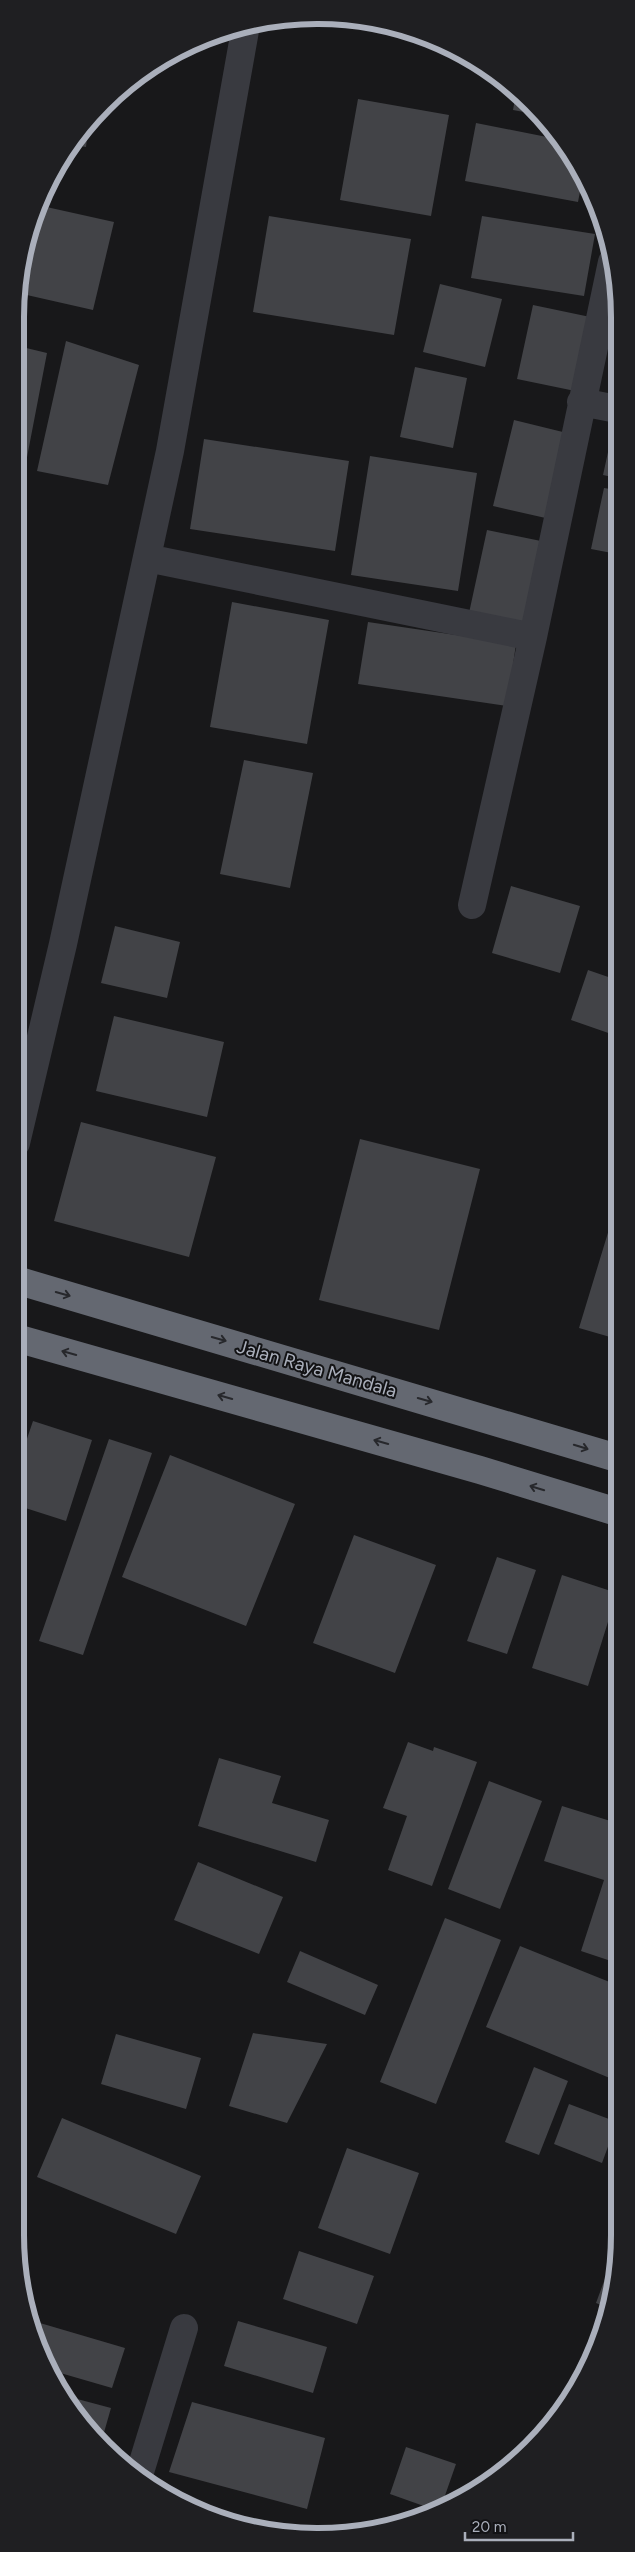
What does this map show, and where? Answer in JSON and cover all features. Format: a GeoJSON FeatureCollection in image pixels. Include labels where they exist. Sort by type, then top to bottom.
{"type":"FeatureCollection","features":[{"type":"Feature","properties":{"kind":"highway","name":"Jalan Raya Mandala"},"geometry":{"type":"LineString","coordinates":[[24,1282],[611,1456]]}},
{"type":"Feature","properties":{"kind":"highway"},"geometry":{"type":"LineString","coordinates":[[24,1340],[480,1470],[611,1510]]}},
{"type":"Feature","properties":{"kind":"street"},"geometry":{"type":"LineString","coordinates":[[24,1110],[64,944],[170,451],[245,33]]}},
{"type":"Feature","properties":{"kind":"street"},"geometry":{"type":"LineString","coordinates":[[472,904],[533,637],[609,277]]}},
{"type":"Feature","properties":{"kind":"street"},"geometry":{"type":"LineString","coordinates":[[581,402],[611,408]]}},
{"type":"Feature","properties":{"kind":"street"},"geometry":{"type":"LineString","coordinates":[[147,558],[533,637]]}},
{"type":"Feature","properties":{"kind":"street"},"geometry":{"type":"LineString","coordinates":[[141,2469],[184,2328]]}},
{"type":"Feature","properties":{"kind":"building"},"geometry":{"type":"Polygon","coordinates":[[[358,99],[449,115],[431,216],[340,200],[358,99]]]}},
{"type":"Feature","properties":{"kind":"building"},"geometry":{"type":"Polygon","coordinates":[[[515,100],[527,113],[513,110],[515,100]]]}},
{"type":"Feature","properties":{"kind":"building"},"geometry":{"type":"Polygon","coordinates":[[[476,123],[550,138],[562,154],[581,188],[578,202],[465,181],[476,123]]]}},
{"type":"Feature","properties":{"kind":"building"},"geometry":{"type":"Polygon","coordinates":[[[87,135],[86,147],[79,146],[87,135]]]}},
{"type":"Feature","properties":{"kind":"building"},"geometry":{"type":"Polygon","coordinates":[[[45,207],[114,222],[93,310],[24,294],[29,260],[45,207]]]}},
{"type":"Feature","properties":{"kind":"building"},"geometry":{"type":"Polygon","coordinates":[[[269,216],[411,239],[394,335],[253,312],[269,216]]]}},
{"type":"Feature","properties":{"kind":"building"},"geometry":{"type":"Polygon","coordinates":[[[482,216],[595,234],[584,296],[471,278],[482,216]]]}},
{"type":"Feature","properties":{"kind":"building"},"geometry":{"type":"Polygon","coordinates":[[[440,284],[502,299],[485,367],[423,352],[440,284]]]}},
{"type":"Feature","properties":{"kind":"building"},"geometry":{"type":"Polygon","coordinates":[[[533,305],[595,318],[580,392],[517,379],[533,305]]]}},
{"type":"Feature","properties":{"kind":"building"},"geometry":{"type":"Polygon","coordinates":[[[66,341],[139,365],[108,485],[37,471],[66,341]]]}},
{"type":"Feature","properties":{"kind":"building"},"geometry":{"type":"Polygon","coordinates":[[[24,347],[47,353],[24,473],[24,347]]]}},
{"type":"Feature","properties":{"kind":"building"},"geometry":{"type":"Polygon","coordinates":[[[415,367],[467,378],[453,448],[400,437],[415,367]]]}},
{"type":"Feature","properties":{"kind":"building"},"geometry":{"type":"Polygon","coordinates":[[[514,420],[571,434],[550,519],[493,506],[514,420]]]}},
{"type":"Feature","properties":{"kind":"building"},"geometry":{"type":"Polygon","coordinates":[[[611,438],[611,477],[603,475],[611,438]]]}},
{"type":"Feature","properties":{"kind":"building"},"geometry":{"type":"Polygon","coordinates":[[[204,439],[349,461],[335,551],[190,529],[204,439]]]}},
{"type":"Feature","properties":{"kind":"building"},"geometry":{"type":"Polygon","coordinates":[[[370,456],[477,473],[458,591],[351,575],[370,456]]]}},
{"type":"Feature","properties":{"kind":"building"},"geometry":{"type":"Polygon","coordinates":[[[604,488],[611,489],[611,553],[591,549],[604,488]]]}},
{"type":"Feature","properties":{"kind":"building"},"geometry":{"type":"Polygon","coordinates":[[[487,530],[541,541],[523,624],[469,613],[487,530]]]}},
{"type":"Feature","properties":{"kind":"building"},"geometry":{"type":"Polygon","coordinates":[[[232,602],[329,620],[307,744],[210,727],[232,602]]]}},
{"type":"Feature","properties":{"kind":"building"},"geometry":{"type":"Polygon","coordinates":[[[368,622],[516,644],[507,706],[358,684],[368,622]]]}},
{"type":"Feature","properties":{"kind":"building"},"geometry":{"type":"Polygon","coordinates":[[[244,760],[313,773],[290,888],[220,874],[244,760]]]}},
{"type":"Feature","properties":{"kind":"building"},"geometry":{"type":"Polygon","coordinates":[[[511,886],[580,906],[560,973],[492,953],[511,886]]]}},
{"type":"Feature","properties":{"kind":"building"},"geometry":{"type":"Polygon","coordinates":[[[115,926],[180,942],[167,998],[101,983],[115,926]]]}},
{"type":"Feature","properties":{"kind":"building"},"geometry":{"type":"Polygon","coordinates":[[[24,958],[27,959],[24,971],[24,958]]]}},
{"type":"Feature","properties":{"kind":"building"},"geometry":{"type":"Polygon","coordinates":[[[588,970],[611,978],[611,1034],[571,1020],[588,970]]]}},
{"type":"Feature","properties":{"kind":"building"},"geometry":{"type":"Polygon","coordinates":[[[114,1016],[224,1042],[207,1117],[96,1091],[114,1016]]]}},
{"type":"Feature","properties":{"kind":"building"},"geometry":{"type":"Polygon","coordinates":[[[81,1122],[216,1157],[189,1257],[54,1221],[81,1122]]]}},
{"type":"Feature","properties":{"kind":"building"},"geometry":{"type":"Polygon","coordinates":[[[360,1139],[480,1169],[439,1330],[319,1300],[360,1139]]]}},
{"type":"Feature","properties":{"kind":"building"},"geometry":{"type":"Polygon","coordinates":[[[611,1223],[611,1337],[579,1328],[611,1223]]]}},
{"type":"Feature","properties":{"kind":"building"},"geometry":{"type":"Polygon","coordinates":[[[33,1421],[92,1440],[66,1521],[24,1508],[24,1447],[33,1421]]]}},
{"type":"Feature","properties":{"kind":"building"},"geometry":{"type":"Polygon","coordinates":[[[109,1439],[152,1453],[83,1655],[39,1641],[109,1439]]]}},
{"type":"Feature","properties":{"kind":"building"},"geometry":{"type":"Polygon","coordinates":[[[170,1455],[295,1504],[246,1626],[122,1577],[170,1455]]]}},
{"type":"Feature","properties":{"kind":"building"},"geometry":{"type":"Polygon","coordinates":[[[354,1535],[436,1565],[395,1673],[313,1643],[354,1535]]]}},
{"type":"Feature","properties":{"kind":"building"},"geometry":{"type":"Polygon","coordinates":[[[497,1557],[536,1570],[507,1654],[467,1641],[497,1557]]]}},
{"type":"Feature","properties":{"kind":"building"},"geometry":{"type":"Polygon","coordinates":[[[562,1575],[611,1591],[611,1612],[588,1686],[532,1668],[562,1575]]]}},
{"type":"Feature","properties":{"kind":"building"},"geometry":{"type":"Polygon","coordinates":[[[408,1742],[433,1751],[434,1747],[477,1762],[432,1886],[388,1870],[407,1816],[383,1808],[408,1742]]]}},
{"type":"Feature","properties":{"kind":"building"},"geometry":{"type":"Polygon","coordinates":[[[219,1758],[281,1776],[272,1803],[329,1820],[316,1862],[198,1826],[219,1758]]]}},
{"type":"Feature","properties":{"kind":"building"},"geometry":{"type":"Polygon","coordinates":[[[489,1781],[542,1801],[500,1909],[448,1889],[489,1781]]]}},
{"type":"Feature","properties":{"kind":"building"},"geometry":{"type":"Polygon","coordinates":[[[562,1806],[611,1821],[611,1961],[581,1951],[604,1880],[544,1861],[562,1806]]]}},
{"type":"Feature","properties":{"kind":"building"},"geometry":{"type":"Polygon","coordinates":[[[198,1862],[283,1897],[259,1954],[174,1920],[198,1862]]]}},
{"type":"Feature","properties":{"kind":"building"},"geometry":{"type":"Polygon","coordinates":[[[445,1918],[501,1940],[436,2104],[380,2082],[445,1918]]]}},
{"type":"Feature","properties":{"kind":"building"},"geometry":{"type":"Polygon","coordinates":[[[520,1946],[611,1983],[611,2079],[486,2027],[520,1946]]]}},
{"type":"Feature","properties":{"kind":"building"},"geometry":{"type":"Polygon","coordinates":[[[300,1951],[378,1985],[365,2015],[287,1982],[300,1951]]]}},
{"type":"Feature","properties":{"kind":"building"},"geometry":{"type":"Polygon","coordinates":[[[253,2033],[327,2044],[287,2123],[229,2106],[253,2033]]]}},
{"type":"Feature","properties":{"kind":"building"},"geometry":{"type":"Polygon","coordinates":[[[116,2034],[201,2058],[186,2109],[101,2084],[116,2034]]]}},
{"type":"Feature","properties":{"kind":"building"},"geometry":{"type":"Polygon","coordinates":[[[534,2067],[568,2081],[539,2155],[505,2142],[534,2067]]]}},
{"type":"Feature","properties":{"kind":"building"},"geometry":{"type":"Polygon","coordinates":[[[569,2104],[611,2120],[611,2138],[602,2163],[554,2144],[569,2104]]]}},
{"type":"Feature","properties":{"kind":"building"},"geometry":{"type":"Polygon","coordinates":[[[62,2118],[201,2176],[176,2234],[37,2177],[62,2118]]]}},
{"type":"Feature","properties":{"kind":"building"},"geometry":{"type":"Polygon","coordinates":[[[347,2148],[419,2173],[390,2254],[318,2228],[347,2148]]]}},
{"type":"Feature","properties":{"kind":"building"},"geometry":{"type":"Polygon","coordinates":[[[299,2251],[374,2276],[357,2324],[283,2299],[299,2251]]]}},
{"type":"Feature","properties":{"kind":"building"},"geometry":{"type":"Polygon","coordinates":[[[610,2266],[602,2306],[596,2303],[610,2266]]]}},
{"type":"Feature","properties":{"kind":"building"},"geometry":{"type":"Polygon","coordinates":[[[238,2321],[327,2347],[313,2393],[224,2366],[238,2321]]]}},
{"type":"Feature","properties":{"kind":"building"},"geometry":{"type":"Polygon","coordinates":[[[40,2323],[125,2348],[112,2388],[58,2372],[39,2328],[40,2323]]]}},
{"type":"Feature","properties":{"kind":"building"},"geometry":{"type":"Polygon","coordinates":[[[73,2398],[111,2408],[103,2435],[73,2398]]]}},
{"type":"Feature","properties":{"kind":"building"},"geometry":{"type":"Polygon","coordinates":[[[192,2402],[325,2438],[307,2509],[169,2472],[192,2402]]]}},
{"type":"Feature","properties":{"kind":"building"},"geometry":{"type":"Polygon","coordinates":[[[406,2447],[456,2464],[444,2500],[430,2506],[427,2507],[390,2494],[406,2447]]]}}]}
